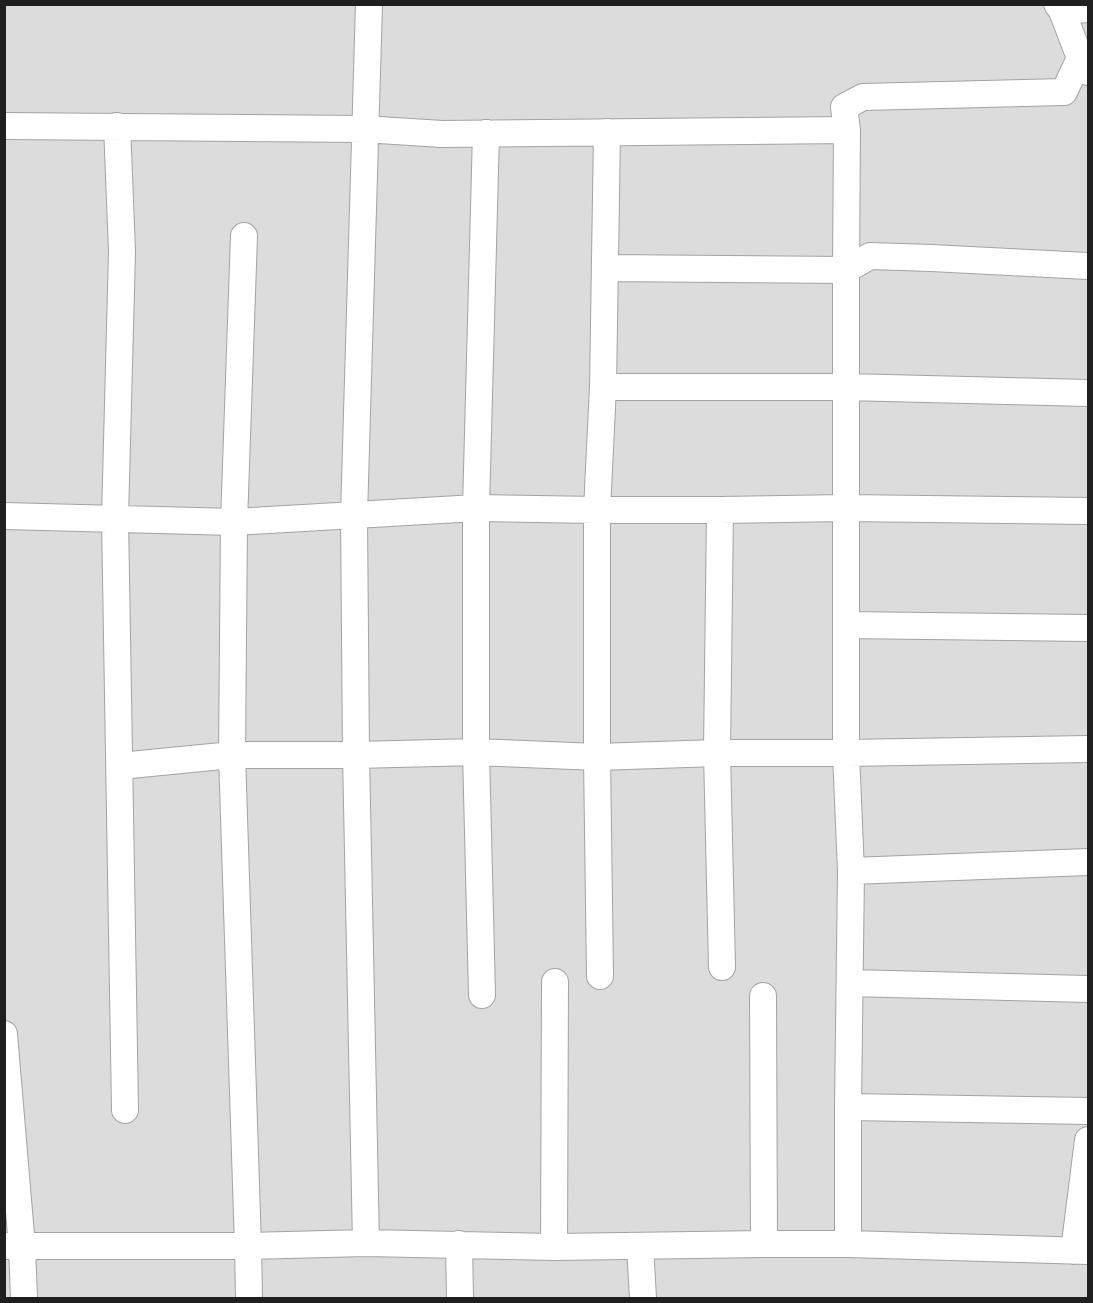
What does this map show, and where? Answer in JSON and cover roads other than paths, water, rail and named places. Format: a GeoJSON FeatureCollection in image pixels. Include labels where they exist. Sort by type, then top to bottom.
{"type":"FeatureCollection","features":[{"type":"Feature","properties":{"kind":"street"},"geometry":{"type":"LineString","coordinates":[[366,1243],[356,755],[354,515],[369,4]]}},
{"type":"Feature","properties":{"kind":"street"},"geometry":{"type":"LineString","coordinates":[[848,1244],[851,872],[846,753],[847,130],[844,107],[863,97],[1064,92],[1084,65],[1059,8],[1089,9]]}},
{"type":"Feature","properties":{"kind":"street"},"geometry":{"type":"LineString","coordinates":[[4,126],[364,129],[442,134],[847,130]]}},
{"type":"Feature","properties":{"kind":"street"},"geometry":{"type":"LineString","coordinates":[[117,126],[122,251],[116,518],[124,1110]]}},
{"type":"Feature","properties":{"kind":"street"},"geometry":{"type":"LineString","coordinates":[[600,976],[597,510],[603,387],[607,132]]}},
{"type":"Feature","properties":{"kind":"street"},"geometry":{"type":"LineString","coordinates":[[482,995],[476,752],[476,508],[486,133]]}},
{"type":"Feature","properties":{"kind":"street"},"geometry":{"type":"LineString","coordinates":[[244,236],[234,522],[232,755],[249,1299]]}},
{"type":"Feature","properties":{"kind":"street"},"geometry":{"type":"LineString","coordinates":[[605,268],[846,270],[870,256],[1089,266]]}},
{"type":"Feature","properties":{"kind":"street"},"geometry":{"type":"LineString","coordinates":[[603,387],[846,387],[1089,393]]}},
{"type":"Feature","properties":{"kind":"street"},"geometry":{"type":"LineString","coordinates":[[4,516],[234,522],[476,508],[597,510],[846,508],[1089,511]]}},
{"type":"Feature","properties":{"kind":"street"},"geometry":{"type":"LineString","coordinates":[[720,510],[717,753],[722,967]]}},
{"type":"Feature","properties":{"kind":"street"},"geometry":{"type":"LineString","coordinates":[[846,625],[1089,628]]}},
{"type":"Feature","properties":{"kind":"street"},"geometry":{"type":"LineString","coordinates":[[120,766],[232,755],[476,752],[597,758],[717,753],[1089,749]]}},
{"type":"Feature","properties":{"kind":"street"},"geometry":{"type":"LineString","coordinates":[[851,872],[1089,862]]}},
{"type":"Feature","properties":{"kind":"street"},"geometry":{"type":"LineString","coordinates":[[554,1247],[555,982]]}},
{"type":"Feature","properties":{"kind":"street"},"geometry":{"type":"LineString","coordinates":[[850,983],[1089,989]]}},
{"type":"Feature","properties":{"kind":"street"},"geometry":{"type":"LineString","coordinates":[[763,996],[764,1244]]}},
{"type":"Feature","properties":{"kind":"street"},"geometry":{"type":"LineString","coordinates":[[4,1034],[13,1246],[24,1299]]}},
{"type":"Feature","properties":{"kind":"street"},"geometry":{"type":"LineString","coordinates":[[848,1107],[1089,1112]]}},
{"type":"Feature","properties":{"kind":"street"},"geometry":{"type":"LineString","coordinates":[[13,1246],[248,1246],[366,1243],[554,1247],[848,1244],[1081,1251],[1089,1140]]}},
{"type":"Feature","properties":{"kind":"street"},"geometry":{"type":"LineString","coordinates":[[459,1244],[460,1299]]}},
{"type":"Feature","properties":{"kind":"street"},"geometry":{"type":"LineString","coordinates":[[640,1246],[643,1299]]}}]}
